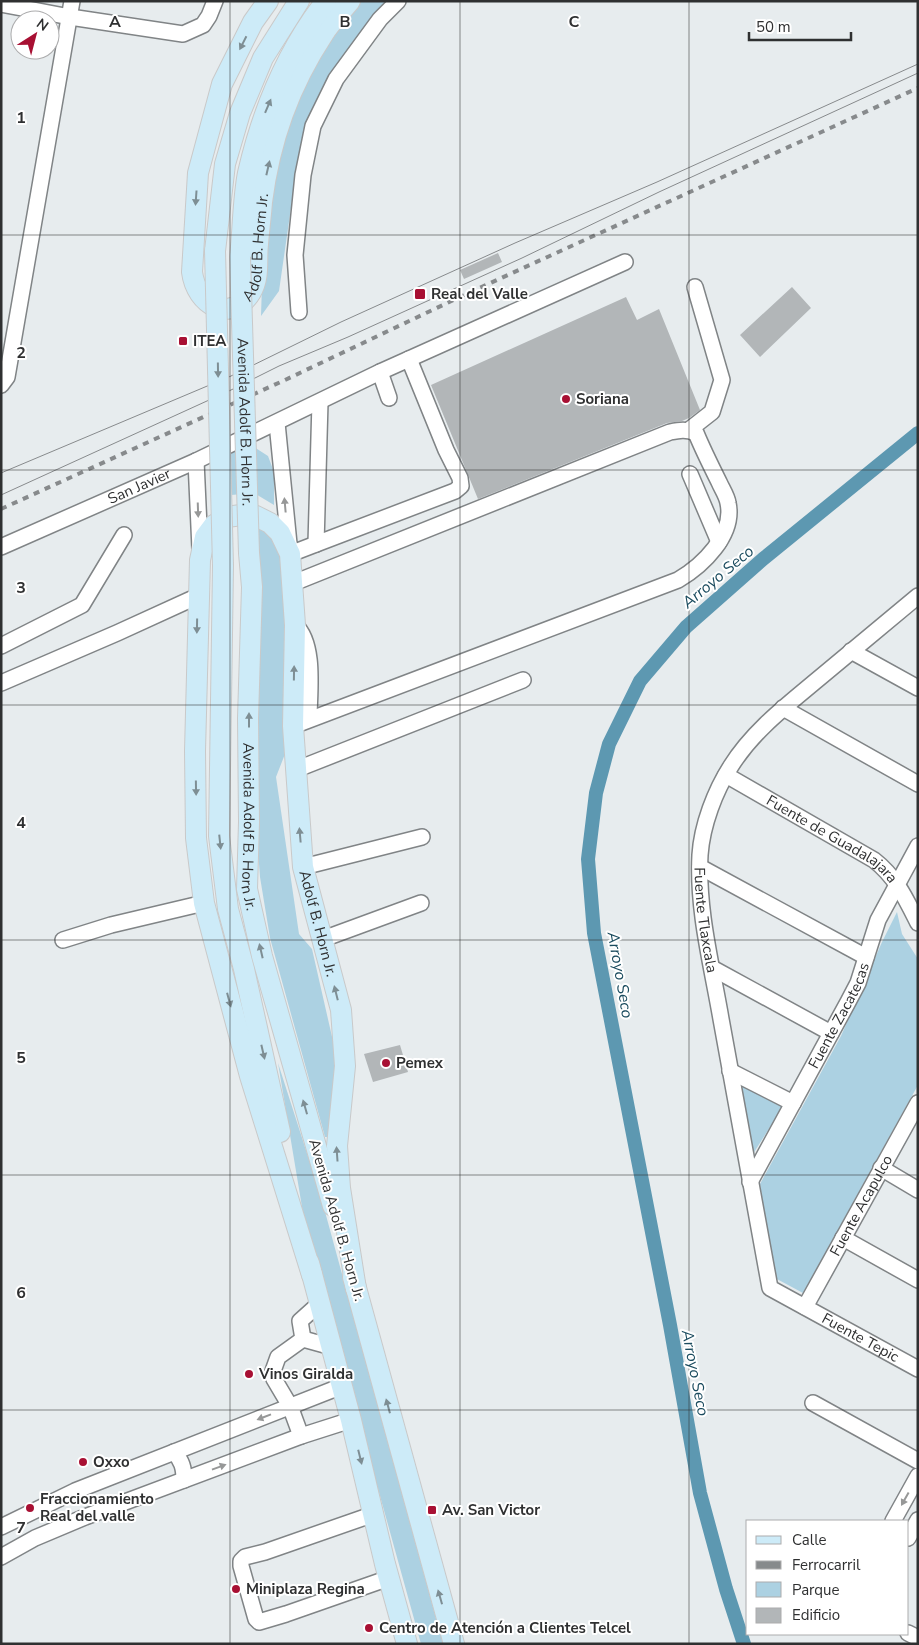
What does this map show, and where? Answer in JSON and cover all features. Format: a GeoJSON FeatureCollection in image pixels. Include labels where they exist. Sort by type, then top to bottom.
{"type":"FeatureCollection","features":[{"type":"Feature","properties":{"kind":"main road","name":"Adolf B. Horn Jr."},"geometry":{"type":"LineString","coordinates":[[268,1],[253,22],[222,84],[198,173],[193,282],[206,302],[215,307],[236,306],[244,301],[256,282],[257,246],[265,180],[279,120],[303,68],[324,32],[350,1]]}},
{"type":"Feature","properties":{"kind":"main road","name":"Avenida Adolf B. Horn Jr."},"geometry":{"type":"LineString","coordinates":[[299,1],[263,58],[240,113],[225,164],[216,251],[223,566],[219,836],[228,909],[244,969],[312,1275],[407,1644]]}},
{"type":"Feature","properties":{"kind":"main road","name":"Avenida Adolf B. Horn Jr."},"geometry":{"type":"LineString","coordinates":[[326,1],[285,67],[263,119],[248,175],[240,257],[249,554],[252,586],[248,718],[249,822],[247,889],[262,956],[454,1644]]}},
{"type":"Feature","properties":{"kind":"main road","name":"Adolf B. Horn Jr."},"geometry":{"type":"LineString","coordinates":[[312,1275],[250,1076],[204,903],[196,838],[195,751],[200,560],[205,537],[214,525],[227,517],[241,515],[256,516],[270,523],[280,533],[290,554],[301,722],[295,770],[303,866],[341,1010],[345,1066],[336,1146],[340,1188],[356,1289]]}},
{"type":"Feature","properties":{"kind":"street"},"geometry":{"type":"LineString","coordinates":[[1,386],[7,377],[72,1]]}},
{"type":"Feature","properties":{"kind":"street"},"geometry":{"type":"LineString","coordinates":[[1,4],[70,17],[183,34],[203,25],[212,11],[215,1]]}},
{"type":"Feature","properties":{"kind":"street"},"geometry":{"type":"LineString","coordinates":[[299,312],[295,255],[302,175],[313,126],[336,79],[380,19],[398,1]]}},
{"type":"Feature","properties":{"kind":"street","name":"San Javier"},"geometry":{"type":"LineString","coordinates":[[1,547],[196,461],[380,372],[625,262]]}},
{"type":"Feature","properties":{"kind":"street"},"geometry":{"type":"LineString","coordinates":[[689,430],[712,412],[722,380],[695,287]]}},
{"type":"Feature","properties":{"kind":"street"},"geometry":{"type":"LineString","coordinates":[[290,554],[455,491],[461,486],[460,478],[446,450],[409,359]]}},
{"type":"Feature","properties":{"kind":"street"},"geometry":{"type":"LineString","coordinates":[[380,372],[390,398]]}},
{"type":"Feature","properties":{"kind":"street"},"geometry":{"type":"LineString","coordinates":[[316,544],[320,402]]}},
{"type":"Feature","properties":{"kind":"street","name":"Adolf B. Horn Jr."},"geometry":{"type":"LineString","coordinates":[[277,423],[290,554]]}},
{"type":"Feature","properties":{"kind":"street"},"geometry":{"type":"LineString","coordinates":[[291,584],[670,432],[689,430],[696,433],[728,503],[726,524],[719,542],[698,566],[678,580],[301,722]]}},
{"type":"Feature","properties":{"kind":"street","name":"Adolf B. Horn Jr."},"geometry":{"type":"LineString","coordinates":[[196,461],[200,560]]}},
{"type":"Feature","properties":{"kind":"street"},"geometry":{"type":"LineString","coordinates":[[690,474],[719,542]]}},
{"type":"Feature","properties":{"kind":"street"},"geometry":{"type":"LineString","coordinates":[[1,646],[82,605],[124,535]]}},
{"type":"Feature","properties":{"kind":"street"},"geometry":{"type":"LineString","coordinates":[[1,683],[198,596]]}},
{"type":"Feature","properties":{"kind":"street","name":"Fuente Tlaxcala"},"geometry":{"type":"LineString","coordinates":[[805,1307],[770,1288],[702,909],[700,854],[704,830],[730,766],[753,737],[784,708],[918,596]]}},
{"type":"Feature","properties":{"kind":"street"},"geometry":{"type":"LineString","coordinates":[[851,651],[918,688]]}},
{"type":"Feature","properties":{"kind":"street"},"geometry":{"type":"LineString","coordinates":[[295,770],[523,680]]}},
{"type":"Feature","properties":{"kind":"street"},"geometry":{"type":"LineString","coordinates":[[784,708],[918,784]]}},
{"type":"Feature","properties":{"kind":"street","name":"Fuente de Guadalajara"},"geometry":{"type":"LineString","coordinates":[[726,775],[885,868],[897,883],[918,923]]}},
{"type":"Feature","properties":{"kind":"street"},"geometry":{"type":"LineString","coordinates":[[303,866],[422,837]]}},
{"type":"Feature","properties":{"kind":"street","name":"Fuente Zacatecas"},"geometry":{"type":"LineString","coordinates":[[750,1182],[858,983],[878,920],[918,846]]}},
{"type":"Feature","properties":{"kind":"street"},"geometry":{"type":"LineString","coordinates":[[700,867],[866,957]]}},
{"type":"Feature","properties":{"kind":"street"},"geometry":{"type":"LineString","coordinates":[[63,940],[111,925],[204,903]]}},
{"type":"Feature","properties":{"kind":"street"},"geometry":{"type":"LineString","coordinates":[[323,939],[421,903]]}},
{"type":"Feature","properties":{"kind":"street"},"geometry":{"type":"LineString","coordinates":[[712,968],[831,1033]]}},
{"type":"Feature","properties":{"kind":"street"},"geometry":{"type":"LineString","coordinates":[[730,1071],[793,1103]]}},
{"type":"Feature","properties":{"kind":"street","name":"Fuente Acapulco"},"geometry":{"type":"LineString","coordinates":[[805,1307],[918,1103]]}},
{"type":"Feature","properties":{"kind":"street"},"geometry":{"type":"LineString","coordinates":[[882,1168],[918,1190]]}},
{"type":"Feature","properties":{"kind":"street"},"geometry":{"type":"LineString","coordinates":[[843,1238],[918,1280]]}},
{"type":"Feature","properties":{"kind":"street"},"geometry":{"type":"LineString","coordinates":[[303,1339],[300,1321],[320,1303]]}},
{"type":"Feature","properties":{"kind":"street","name":"Fuente Tepic"},"geometry":{"type":"LineString","coordinates":[[805,1307],[918,1369]]}},
{"type":"Feature","properties":{"kind":"street"},"geometry":{"type":"LineString","coordinates":[[303,1339],[332,1347]]}},
{"type":"Feature","properties":{"kind":"street"},"geometry":{"type":"LineString","coordinates":[[301,1436],[290,1406],[274,1379],[273,1370],[278,1357],[303,1339]]}},
{"type":"Feature","properties":{"kind":"street"},"geometry":{"type":"LineString","coordinates":[[1,1527],[75,1491],[342,1386]]}},
{"type":"Feature","properties":{"kind":"street"},"geometry":{"type":"LineString","coordinates":[[813,1403],[918,1461]]}},
{"type":"Feature","properties":{"kind":"street"},"geometry":{"type":"LineString","coordinates":[[1,1557],[35,1538],[112,1506],[301,1436],[350,1420]]}},
{"type":"Feature","properties":{"kind":"street"},"geometry":{"type":"LineString","coordinates":[[174,1452],[181,1460],[184,1469],[184,1480]]}},
{"type":"Feature","properties":{"kind":"street"},"geometry":{"type":"LineString","coordinates":[[894,1520],[918,1476]]}},
{"type":"Feature","properties":{"kind":"street"},"geometry":{"type":"LineString","coordinates":[[104,1480],[102,1496],[112,1506]]}},
{"type":"Feature","properties":{"kind":"street"},"geometry":{"type":"LineString","coordinates":[[374,1514],[265,1552],[244,1557],[241,1560],[241,1566],[256,1618],[259,1622],[389,1578]]}},
{"type":"Feature","properties":{"kind":"street"},"geometry":{"type":"LineString","coordinates":[[24,1515],[29,1518],[34,1529],[35,1538]]}},
{"type":"Feature","properties":{"kind":"street"},"geometry":{"type":"LineString","coordinates":[[909,1538],[918,1520]]}},
{"type":"Feature","properties":{"kind":"green space"},"geometry":{"type":"Polygon","coordinates":[[[357,1],[390,1],[361,31],[327,81],[309,121],[298,159],[279,291],[261,316],[263,252],[268,194],[301,81],[357,1]]]}},
{"type":"Feature","properties":{"kind":"green space"},"geometry":{"type":"Polygon","coordinates":[[[254,447],[268,456],[274,472],[274,505],[254,493],[231,495],[225,457],[238,449],[254,447]]]}},
{"type":"Feature","properties":{"kind":"green space"},"geometry":{"type":"Polygon","coordinates":[[[257,527],[268,533],[276,541],[281,559],[286,597],[285,754],[276,777],[299,934],[312,949],[338,1063],[332,1137],[325,1137],[270,938],[260,877],[257,837],[257,527]]]}},
{"type":"Feature","properties":{"kind":"green space"},"geometry":{"type":"Polygon","coordinates":[[[897,912],[902,934],[918,959],[918,1085],[803,1293],[775,1278],[760,1184],[841,1036],[897,912]]]}},
{"type":"Feature","properties":{"kind":"green space"},"geometry":{"type":"Polygon","coordinates":[[[278,1063],[321,1197],[443,1644],[421,1644],[305,1225],[278,1063]]]}},
{"type":"Feature","properties":{"kind":"green space"},"geometry":{"type":"Polygon","coordinates":[[[737,1078],[784,1105],[751,1157],[737,1078]]]}},
{"type":"Feature","properties":{"kind":"building"},"geometry":{"type":"Polygon","coordinates":[[[498,253],[502,262],[464,279],[460,270],[498,253]]]}},
{"type":"Feature","properties":{"kind":"building"},"geometry":{"type":"Polygon","coordinates":[[[792,287],[811,308],[760,357],[740,335],[792,287]]]}},
{"type":"Feature","properties":{"kind":"building","name":"Soriana"},"geometry":{"type":"Polygon","coordinates":[[[626,297],[637,320],[659,309],[700,410],[682,421],[667,423],[478,499],[431,385],[626,297]]]}},
{"type":"Feature","properties":{"kind":"building","name":"Pemex"},"geometry":{"type":"Polygon","coordinates":[[[400,1045],[408,1072],[373,1082],[364,1054],[400,1045]]]}},
{"type":"Feature","properties":{"kind":"waterway","name":"Arroyo Seco"},"geometry":{"type":"LineString","coordinates":[[744,1644],[726,1589],[700,1493],[670,1325],[594,933],[588,859],[596,793],[609,744],[640,681],[686,627],[763,559],[918,433]]}},
{"type":"Feature","properties":{"kind":"tram line"},"geometry":{"type":"LineString","coordinates":[[1,473],[231,376],[341,322],[918,64]]}},
{"type":"Feature","properties":{"kind":"tram line"},"geometry":{"type":"LineString","coordinates":[[1,495],[231,390],[279,366],[348,337],[522,258],[659,192],[918,73]]}},
{"type":"Feature","properties":{"kind":"railway"},"geometry":{"type":"LineString","coordinates":[[1,509],[918,88]]}},
{"type":"Feature","properties":{"kind":"place","name":"Real del Valle"},"geometry":{"type":"Point","coordinates":[420,294]}},
{"type":"Feature","properties":{"kind":"place","name":"ITEA"},"geometry":{"type":"Point","coordinates":[183,341]}},
{"type":"Feature","properties":{"kind":"place","name":"Soriana"},"geometry":{"type":"Point","coordinates":[566,399]}},
{"type":"Feature","properties":{"kind":"place","name":"Pemex"},"geometry":{"type":"Point","coordinates":[386,1063]}},
{"type":"Feature","properties":{"kind":"place","name":"Vinos Giralda"},"geometry":{"type":"Point","coordinates":[249,1374]}},
{"type":"Feature","properties":{"kind":"place","name":"Oxxo"},"geometry":{"type":"Point","coordinates":[83,1462]}},
{"type":"Feature","properties":{"kind":"place","name":"Fraccionamiento Real del valle"},"geometry":{"type":"Point","coordinates":[30,1508]}},
{"type":"Feature","properties":{"kind":"place","name":"Av. San Victor"},"geometry":{"type":"Point","coordinates":[432,1510]}},
{"type":"Feature","properties":{"kind":"place","name":"Miniplaza Regina"},"geometry":{"type":"Point","coordinates":[236,1589]}},
{"type":"Feature","properties":{"kind":"place","name":"Centro de Atención a Clientes Telcel"},"geometry":{"type":"Point","coordinates":[369,1628]}}]}
